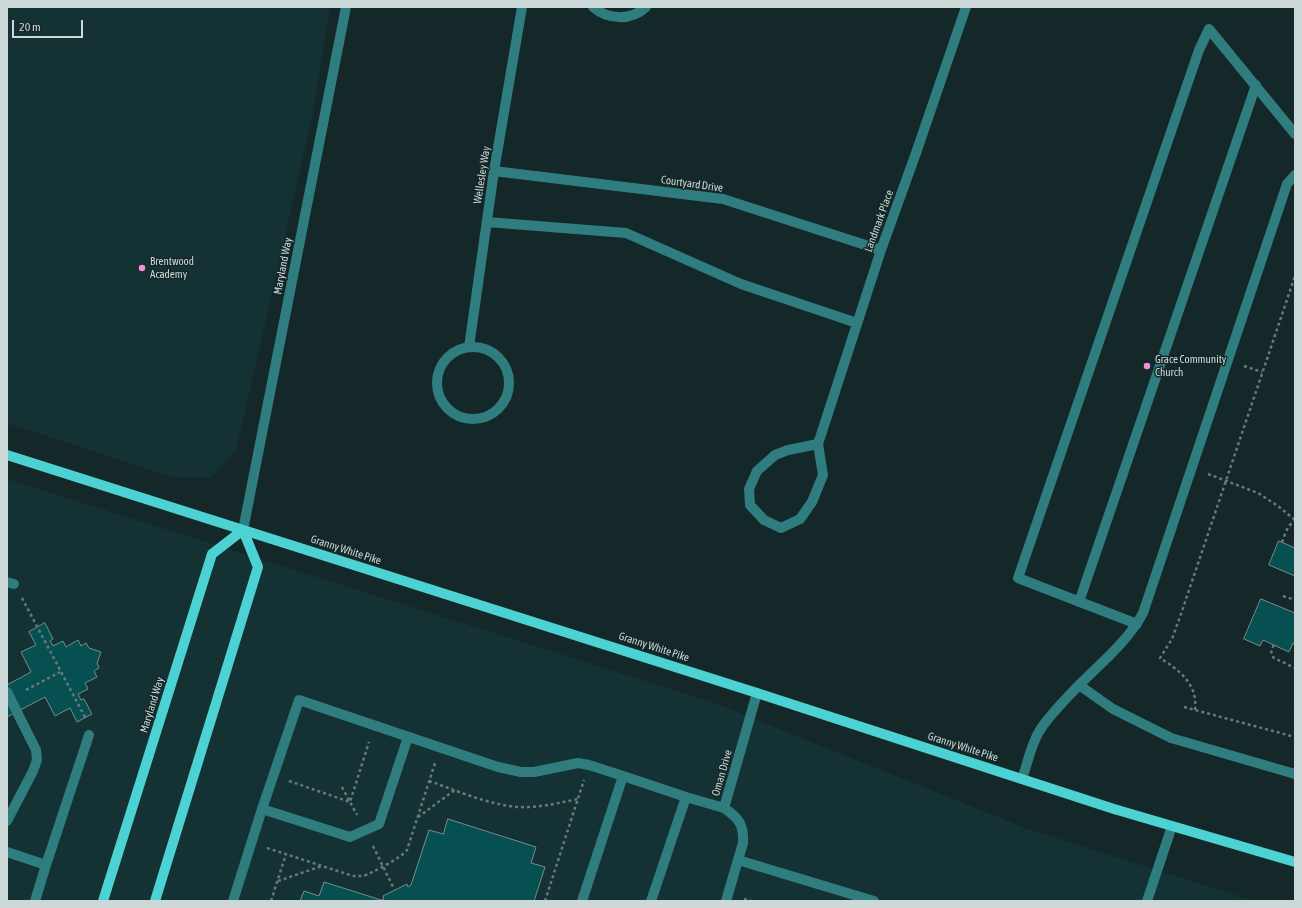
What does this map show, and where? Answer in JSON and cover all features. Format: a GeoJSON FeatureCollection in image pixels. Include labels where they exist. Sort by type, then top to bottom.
{"type":"FeatureCollection","features":[{"type":"Feature","properties":{"kind":"main road","name":"Granny White Pike"},"geometry":{"type":"LineString","coordinates":[[7,455],[757,693],[1114,809],[1295,862]]}},
{"type":"Feature","properties":{"kind":"main road","name":"Maryland Way"},"geometry":{"type":"LineString","coordinates":[[103,901],[212,554],[243,530]]}},
{"type":"Feature","properties":{"kind":"main road"},"geometry":{"type":"LineString","coordinates":[[154,901],[258,567],[243,530]]}},
{"type":"Feature","properties":{"kind":"street","name":"Maryland Way"},"geometry":{"type":"LineString","coordinates":[[243,530],[346,7]]}},
{"type":"Feature","properties":{"kind":"street","name":"Wellesley Way"},"geometry":{"type":"LineString","coordinates":[[469,347],[494,171],[522,7]]}},
{"type":"Feature","properties":{"kind":"street"},"geometry":{"type":"LineString","coordinates":[[593,7],[606,15],[624,18],[633,15],[646,7]]}},
{"type":"Feature","properties":{"kind":"street","name":"Landmark Place"},"geometry":{"type":"LineString","coordinates":[[818,444],[788,450],[775,455],[757,471],[750,489],[750,505],[764,520],[781,528],[800,519],[812,502],[823,475],[818,444],[881,250],[966,7]]}},
{"type":"Feature","properties":{"kind":"street"},"geometry":{"type":"LineString","coordinates":[[1137,624],[1018,578],[1199,50],[1209,29],[1295,134]]}},
{"type":"Feature","properties":{"kind":"street"},"geometry":{"type":"LineString","coordinates":[[1079,602],[1256,85]]}},
{"type":"Feature","properties":{"kind":"street","name":"Courtyard Drive"},"geometry":{"type":"LineString","coordinates":[[494,171],[724,199],[881,250]]}},
{"type":"Feature","properties":{"kind":"street"},"geometry":{"type":"LineString","coordinates":[[1022,779],[1035,740],[1040,730],[1079,685],[1129,635],[1143,613],[1287,184],[1295,175]]}},
{"type":"Feature","properties":{"kind":"street"},"geometry":{"type":"LineString","coordinates":[[487,222],[626,233],[741,284],[857,323]]}},
{"type":"Feature","properties":{"kind":"street"},"geometry":{"type":"LineString","coordinates":[[469,347],[483,348],[494,353],[506,366],[510,378],[509,391],[502,407],[485,418],[470,420],[454,415],[446,408],[440,397],[437,384],[437,377],[442,365],[454,353],[469,347]]}},
{"type":"Feature","properties":{"kind":"street"},"geometry":{"type":"LineString","coordinates":[[1079,685],[1113,709],[1172,738],[1295,774]]}},
{"type":"Feature","properties":{"kind":"street"},"geometry":{"type":"LineString","coordinates":[[7,692],[36,750],[37,760],[34,771],[7,821]]}},
{"type":"Feature","properties":{"kind":"street","name":"Oman Drive"},"geometry":{"type":"LineString","coordinates":[[726,901],[743,843],[743,835],[741,826],[735,815],[724,808],[757,693]]}},
{"type":"Feature","properties":{"kind":"street"},"geometry":{"type":"LineString","coordinates":[[233,901],[299,700],[498,767],[510,770],[534,772],[578,763],[589,765],[724,808]]}},
{"type":"Feature","properties":{"kind":"street"},"geometry":{"type":"LineString","coordinates":[[35,901],[89,734]]}},
{"type":"Feature","properties":{"kind":"street"},"geometry":{"type":"LineString","coordinates":[[262,809],[350,837],[379,824],[408,737]]}},
{"type":"Feature","properties":{"kind":"street"},"geometry":{"type":"LineString","coordinates":[[582,901],[622,776]]}},
{"type":"Feature","properties":{"kind":"street"},"geometry":{"type":"LineString","coordinates":[[651,901],[686,797]]}},
{"type":"Feature","properties":{"kind":"street"},"geometry":{"type":"LineString","coordinates":[[1147,901],[1172,826]]}},
{"type":"Feature","properties":{"kind":"street"},"geometry":{"type":"LineString","coordinates":[[7,852],[46,865]]}},
{"type":"Feature","properties":{"kind":"street"},"geometry":{"type":"LineString","coordinates":[[738,860],[870,900]]}},
{"type":"Feature","properties":{"kind":"path"},"geometry":{"type":"LineString","coordinates":[[1195,710],[1196,704],[1193,691],[1185,678],[1175,668],[1160,658],[1172,639],[1179,621],[1295,276]]}},
{"type":"Feature","properties":{"kind":"path"},"geometry":{"type":"LineString","coordinates":[[1192,468],[1264,497],[1295,521],[1289,526],[1282,542]]}},
{"type":"Feature","properties":{"kind":"path"},"geometry":{"type":"LineString","coordinates":[[10,583],[90,726],[89,734]]}},
{"type":"Feature","properties":{"kind":"path"},"geometry":{"type":"LineString","coordinates":[[1283,596],[1295,600]]}},
{"type":"Feature","properties":{"kind":"path"},"geometry":{"type":"LineString","coordinates":[[1274,645],[1271,653],[1272,656],[1295,668]]}},
{"type":"Feature","properties":{"kind":"path"},"geometry":{"type":"LineString","coordinates":[[20,693],[60,672]]}},
{"type":"Feature","properties":{"kind":"path"},"geometry":{"type":"LineString","coordinates":[[1184,707],[1295,737]]}},
{"type":"Feature","properties":{"kind":"path"},"geometry":{"type":"LineString","coordinates":[[273,776],[350,802],[374,726]]}},
{"type":"Feature","properties":{"kind":"path"},"geometry":{"type":"LineString","coordinates":[[545,901],[589,765]]}},
{"type":"Feature","properties":{"kind":"path"},"geometry":{"type":"LineString","coordinates":[[429,781],[487,801],[518,807],[547,805],[578,799]]}},
{"type":"Feature","properties":{"kind":"path"},"geometry":{"type":"LineString","coordinates":[[418,817],[455,790]]}},
{"type":"Feature","properties":{"kind":"path"},"geometry":{"type":"LineString","coordinates":[[271,901],[286,854]]}},
{"type":"Feature","properties":{"kind":"path"},"geometry":{"type":"LineString","coordinates":[[277,881],[323,866]]}},
{"type":"Feature","properties":{"kind":"shaded area","name":"Brentwood Academy"},"geometry":{"type":"Polygon","coordinates":[[[7,7],[330,7],[313,113],[236,451],[210,478],[172,477],[7,423],[7,7]]]}},
{"type":"Feature","properties":{"kind":"shaded area"},"geometry":{"type":"Polygon","coordinates":[[[7,479],[715,703],[1025,828],[1254,901],[7,901],[7,479]]]}},
{"type":"Feature","properties":{"kind":"building"},"geometry":{"type":"Polygon","coordinates":[[[1279,541],[1295,548],[1295,576],[1269,565],[1279,541]]]}},
{"type":"Feature","properties":{"kind":"building"},"geometry":{"type":"Polygon","coordinates":[[[1261,599],[1295,613],[1295,644],[1293,643],[1289,652],[1263,640],[1260,646],[1244,639],[1261,599]]]}},
{"type":"Feature","properties":{"kind":"building"},"geometry":{"type":"Polygon","coordinates":[[[45,623],[53,639],[50,641],[53,646],[63,641],[66,647],[78,640],[81,646],[86,643],[89,648],[101,652],[97,663],[99,668],[94,671],[97,677],[85,683],[88,689],[78,694],[81,700],[84,699],[92,714],[77,722],[70,708],[55,716],[45,697],[7,717],[7,685],[31,672],[21,652],[36,645],[29,632],[45,623]]]}},
{"type":"Feature","properties":{"kind":"building"},"geometry":{"type":"Polygon","coordinates":[[[448,819],[536,847],[531,863],[545,867],[534,901],[300,901],[304,891],[319,896],[324,882],[381,900],[384,899],[383,896],[407,884],[408,887],[411,885],[429,830],[443,834],[448,819]]]}},
{"type":"Feature","properties":{"kind":"place","name":"Brentwood Academy"},"geometry":{"type":"Point","coordinates":[142,268]}},
{"type":"Feature","properties":{"kind":"place","name":"Grace Community Church"},"geometry":{"type":"Point","coordinates":[1147,366]}}]}
